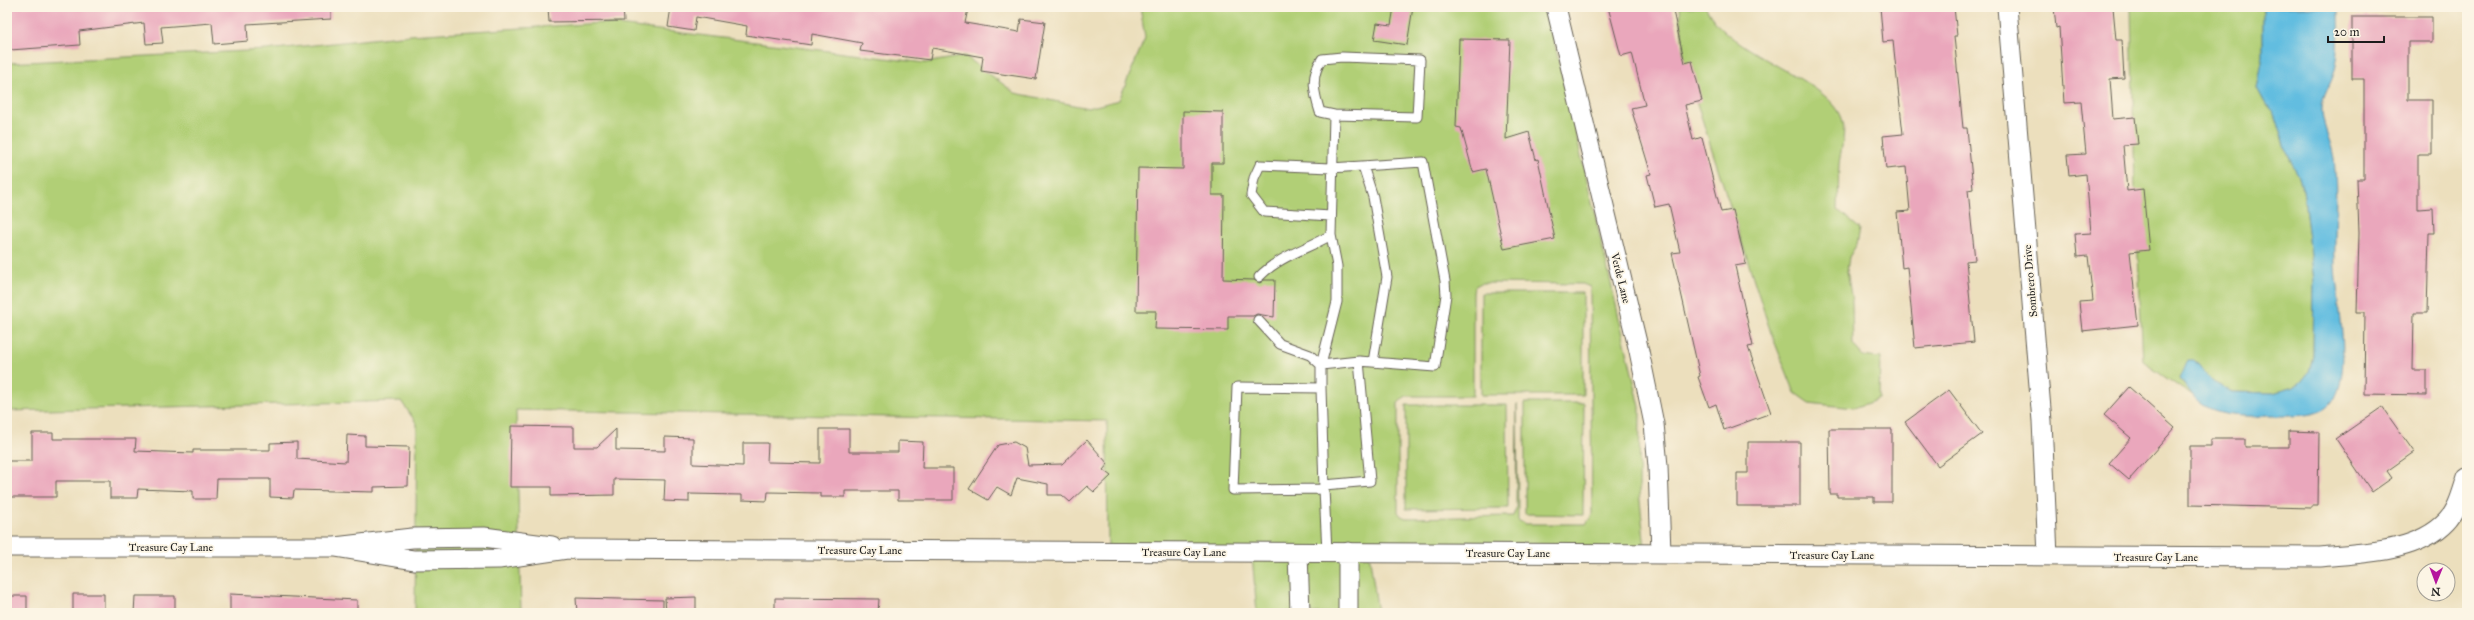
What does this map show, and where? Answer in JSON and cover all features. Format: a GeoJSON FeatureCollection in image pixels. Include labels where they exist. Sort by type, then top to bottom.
{"type":"FeatureCollection","features":[{"type":"Feature","properties":{"kind":"street","name":"Verde Lane"},"geometry":{"type":"LineString","coordinates":[[1556,7],[1639,351],[1654,424],[1658,466],[1661,553]]}},
{"type":"Feature","properties":{"kind":"street","name":"Sombrero Drive"},"geometry":{"type":"LineString","coordinates":[[2007,7],[2042,421],[2048,556]]}},
{"type":"Feature","properties":{"kind":"street","name":"Treasure Cay Lane"},"geometry":{"type":"LineString","coordinates":[[7,547],[335,548],[412,538],[484,537],[567,549],[2320,557],[2375,552],[2430,536],[2448,521],[2460,501],[2467,477]]}},
{"type":"Feature","properties":{"kind":"street"},"geometry":{"type":"LineString","coordinates":[[1348,552],[1348,613]]}},
{"type":"Feature","properties":{"kind":"street"},"geometry":{"type":"LineString","coordinates":[[1298,553],[1300,613]]}},
{"type":"Feature","properties":{"kind":"lane"},"geometry":{"type":"LineString","coordinates":[[1342,57],[1420,60],[1417,117],[1334,115],[1320,112],[1315,95],[1314,78],[1322,59],[1342,57]]}},
{"type":"Feature","properties":{"kind":"lane"},"geometry":{"type":"LineString","coordinates":[[1328,552],[1324,487],[1321,365],[1337,302],[1337,266],[1331,235],[1331,168],[1334,115]]}},
{"type":"Feature","properties":{"kind":"lane"},"geometry":{"type":"LineString","coordinates":[[1258,320],[1280,344],[1310,355],[1321,365],[1359,361],[1435,367],[1446,295],[1445,281],[1423,162],[1331,168],[1260,165],[1254,178],[1251,195],[1264,212],[1331,216]]}},
{"type":"Feature","properties":{"kind":"lane"},"geometry":{"type":"LineString","coordinates":[[1363,166],[1374,197],[1387,277],[1373,362]]}},
{"type":"Feature","properties":{"kind":"lane"},"geometry":{"type":"LineString","coordinates":[[1259,277],[1292,253],[1312,246],[1331,235]]}},
{"type":"Feature","properties":{"kind":"lane"},"geometry":{"type":"LineString","coordinates":[[1321,388],[1237,387],[1233,490],[1324,487],[1370,481],[1359,361]]}},
{"type":"Feature","properties":{"kind":"green space"},"geometry":{"type":"Polygon","coordinates":[[[1140,7],[1435,7],[1436,10],[1449,7],[1546,7],[1640,407],[1639,491],[1645,549],[1369,553],[1378,613],[1257,613],[1252,555],[1108,553],[1107,421],[516,410],[521,613],[415,613],[417,424],[401,401],[7,411],[7,63],[266,50],[410,35],[602,23],[925,63],[965,56],[1015,93],[1088,108],[1119,100],[1145,38],[1140,7]],[[1481,283],[1474,287],[1473,396],[1406,396],[1398,403],[1398,512],[1401,516],[1406,518],[1513,516],[1516,508],[1517,404],[1518,520],[1525,524],[1586,524],[1592,515],[1590,287],[1583,284],[1481,283]]]}},
{"type":"Feature","properties":{"kind":"green space"},"geometry":{"type":"Polygon","coordinates":[[[1680,7],[1706,7],[1717,24],[1734,39],[1801,79],[1820,92],[1835,106],[1844,127],[1839,165],[1838,210],[1860,229],[1857,244],[1849,257],[1847,271],[1852,301],[1853,345],[1863,356],[1880,357],[1879,399],[1854,408],[1809,403],[1795,393],[1771,333],[1684,63],[1680,7]]]}},
{"type":"Feature","properties":{"kind":"green space"},"geometry":{"type":"Polygon","coordinates":[[[2131,7],[2263,7],[2263,57],[2257,88],[2265,103],[2275,114],[2290,160],[2298,173],[2303,189],[2314,281],[2313,356],[2309,372],[2301,382],[2294,387],[2273,393],[2232,392],[2213,382],[2194,360],[2179,379],[2194,397],[2143,362],[2135,193],[2131,7]]]}},
{"type":"Feature","properties":{"kind":"green space"},"geometry":{"type":"Polygon","coordinates":[[[1481,293],[1583,293],[1583,395],[1481,395],[1481,293]]]}},
{"type":"Feature","properties":{"kind":"green space"},"geometry":{"type":"Polygon","coordinates":[[[1525,403],[1584,403],[1583,515],[1525,514],[1525,403]]]}},
{"type":"Feature","properties":{"kind":"green space"},"geometry":{"type":"Polygon","coordinates":[[[1406,405],[1507,405],[1508,508],[1406,509],[1406,405]]]}},
{"type":"Feature","properties":{"kind":"water"},"geometry":{"type":"Polygon","coordinates":[[[2263,7],[2338,7],[2337,62],[2323,101],[2322,112],[2333,153],[2335,172],[2335,267],[2341,318],[2343,358],[2342,376],[2338,392],[2331,404],[2313,414],[2298,416],[2246,416],[2225,414],[2215,411],[2198,402],[2179,379],[2187,360],[2194,360],[2213,382],[2232,392],[2273,393],[2294,387],[2301,382],[2309,372],[2313,356],[2314,281],[2303,189],[2298,173],[2290,160],[2275,114],[2265,103],[2257,88],[2263,57],[2263,7]]]}},
{"type":"Feature","properties":{"kind":"building"},"geometry":{"type":"Polygon","coordinates":[[[7,7],[331,7],[331,19],[247,24],[248,41],[214,44],[212,23],[161,27],[163,43],[146,44],[144,23],[79,31],[80,45],[10,50],[7,7]]]}},
{"type":"Feature","properties":{"kind":"building"},"geometry":{"type":"Polygon","coordinates":[[[548,7],[623,7],[624,21],[549,22],[548,7]]]}},
{"type":"Feature","properties":{"kind":"building"},"geometry":{"type":"Polygon","coordinates":[[[671,7],[958,7],[968,9],[965,23],[1019,32],[1021,19],[1045,22],[1036,79],[981,71],[983,57],[932,48],[930,60],[860,51],[862,43],[812,34],[811,45],[746,35],[747,26],[696,17],[694,31],[668,27],[671,7]]]}},
{"type":"Feature","properties":{"kind":"building"},"geometry":{"type":"Polygon","coordinates":[[[1394,7],[1413,7],[1407,45],[1374,40],[1377,23],[1391,25],[1394,7]]]}},
{"type":"Feature","properties":{"kind":"building"},"geometry":{"type":"Polygon","coordinates":[[[1608,7],[1672,7],[1685,63],[1692,61],[1702,101],[1685,105],[1693,140],[1702,137],[1721,212],[1733,210],[1746,264],[1735,266],[1753,346],[1748,347],[1771,413],[1724,430],[1716,404],[1709,407],[1698,377],[1700,376],[1672,253],[1680,252],[1669,204],[1655,207],[1647,175],[1651,174],[1631,108],[1645,105],[1632,53],[1621,56],[1608,7]]]}},
{"type":"Feature","properties":{"kind":"building"},"geometry":{"type":"Polygon","coordinates":[[[1880,7],[1954,7],[1957,36],[1954,36],[1963,128],[1967,128],[1973,189],[1968,190],[1975,260],[1966,261],[1974,342],[1915,348],[1907,267],[1902,268],[1897,212],[1910,211],[1906,167],[1886,169],[1883,136],[1903,134],[1893,41],[1883,42],[1880,7]]]}},
{"type":"Feature","properties":{"kind":"building"},"geometry":{"type":"Polygon","coordinates":[[[2054,7],[2113,7],[2116,40],[2122,40],[2124,78],[2110,79],[2113,119],[2135,117],[2138,144],[2123,145],[2127,191],[2143,189],[2149,250],[2130,252],[2138,325],[2082,331],[2079,302],[2093,301],[2088,256],[2077,257],[2075,234],[2091,233],[2086,174],[2069,176],[2067,155],[2086,154],[2081,102],[2064,103],[2059,27],[2056,28],[2054,7]]]}},
{"type":"Feature","properties":{"kind":"building"},"geometry":{"type":"Polygon","coordinates":[[[2352,17],[2432,17],[2432,42],[2408,42],[2408,100],[2432,100],[2432,154],[2418,154],[2418,209],[2433,208],[2434,233],[2429,233],[2427,313],[2414,313],[2413,370],[2427,370],[2427,395],[2364,394],[2365,312],[2357,312],[2359,233],[2357,179],[2364,179],[2364,79],[2352,79],[2352,17]]]}},
{"type":"Feature","properties":{"kind":"building"},"geometry":{"type":"Polygon","coordinates":[[[1459,39],[1510,40],[1506,139],[1529,132],[1536,160],[1538,159],[1555,239],[1504,249],[1486,169],[1473,172],[1461,128],[1456,127],[1459,39]]]}},
{"type":"Feature","properties":{"kind":"building"},"geometry":{"type":"Polygon","coordinates":[[[1183,111],[1223,112],[1223,163],[1212,163],[1212,195],[1224,195],[1223,279],[1254,280],[1260,283],[1264,280],[1275,280],[1274,317],[1257,314],[1253,316],[1228,316],[1228,330],[1155,329],[1156,311],[1136,311],[1138,168],[1183,169],[1183,111]]]}},
{"type":"Feature","properties":{"kind":"building"},"geometry":{"type":"Polygon","coordinates":[[[2129,387],[2175,428],[2129,480],[2109,463],[2131,438],[2104,415],[2129,387]]]}},
{"type":"Feature","properties":{"kind":"building"},"geometry":{"type":"Polygon","coordinates":[[[1949,390],[1982,434],[1938,466],[1905,422],[1949,390]]]}},
{"type":"Feature","properties":{"kind":"building"},"geometry":{"type":"Polygon","coordinates":[[[2382,407],[2414,452],[2387,471],[2392,478],[2372,492],[2336,439],[2382,407]]]}},
{"type":"Feature","properties":{"kind":"building"},"geometry":{"type":"Polygon","coordinates":[[[511,426],[574,427],[574,447],[597,447],[616,429],[616,450],[665,451],[665,437],[693,438],[693,464],[743,466],[743,443],[768,443],[767,462],[820,463],[820,429],[849,429],[849,452],[898,452],[898,441],[923,442],[922,468],[953,468],[953,500],[898,500],[898,491],[845,491],[845,497],[820,497],[820,493],[768,492],[767,501],[742,500],[742,495],[689,494],[689,502],[664,501],[665,480],[614,479],[614,495],[551,496],[551,487],[510,487],[511,426]]]}},
{"type":"Feature","properties":{"kind":"building"},"geometry":{"type":"Polygon","coordinates":[[[1829,429],[1892,429],[1892,502],[1874,502],[1874,497],[1837,497],[1837,494],[1830,494],[1829,429]]]}},
{"type":"Feature","properties":{"kind":"building"},"geometry":{"type":"Polygon","coordinates":[[[2289,431],[2319,432],[2318,506],[2311,506],[2311,508],[2190,505],[2190,446],[2211,446],[2211,439],[2245,439],[2245,447],[2289,447],[2289,431]]]}},
{"type":"Feature","properties":{"kind":"building"},"geometry":{"type":"Polygon","coordinates":[[[32,433],[53,433],[53,439],[136,439],[135,451],[193,453],[193,450],[270,450],[270,443],[297,442],[297,459],[346,462],[347,435],[365,436],[365,446],[409,447],[408,486],[374,487],[374,492],[294,490],[293,498],[270,497],[270,479],[217,479],[216,499],[193,499],[193,491],[138,489],[137,498],[110,498],[110,481],[56,481],[56,497],[7,497],[7,461],[32,461],[32,433]]]}},
{"type":"Feature","properties":{"kind":"building"},"geometry":{"type":"Polygon","coordinates":[[[1087,440],[1108,464],[1103,470],[1111,476],[1094,492],[1087,486],[1070,502],[1062,495],[1048,495],[1048,484],[1017,478],[1011,495],[997,487],[988,500],[969,489],[998,445],[1014,442],[1025,448],[1028,465],[1062,464],[1087,440]]]}},
{"type":"Feature","properties":{"kind":"building"},"geometry":{"type":"Polygon","coordinates":[[[1748,442],[1800,442],[1800,506],[1737,506],[1737,473],[1748,473],[1748,442]]]}},
{"type":"Feature","properties":{"kind":"building"},"geometry":{"type":"Polygon","coordinates":[[[73,594],[104,594],[104,613],[73,613],[73,594]]]}},
{"type":"Feature","properties":{"kind":"building"},"geometry":{"type":"Polygon","coordinates":[[[230,594],[357,600],[357,613],[230,613],[230,594]]]}},
{"type":"Feature","properties":{"kind":"building"},"geometry":{"type":"Polygon","coordinates":[[[7,596],[27,596],[27,613],[7,613],[7,596]]]}},
{"type":"Feature","properties":{"kind":"building"},"geometry":{"type":"Polygon","coordinates":[[[135,596],[175,596],[175,613],[134,613],[135,596]]]}},
{"type":"Feature","properties":{"kind":"building"},"geometry":{"type":"Polygon","coordinates":[[[696,597],[696,613],[666,613],[665,598],[696,597]]]}},
{"type":"Feature","properties":{"kind":"building"},"geometry":{"type":"Polygon","coordinates":[[[576,598],[663,600],[663,613],[577,613],[576,598]]]}},
{"type":"Feature","properties":{"kind":"building"},"geometry":{"type":"Polygon","coordinates":[[[775,598],[879,599],[878,613],[775,613],[775,598]]]}}]}
